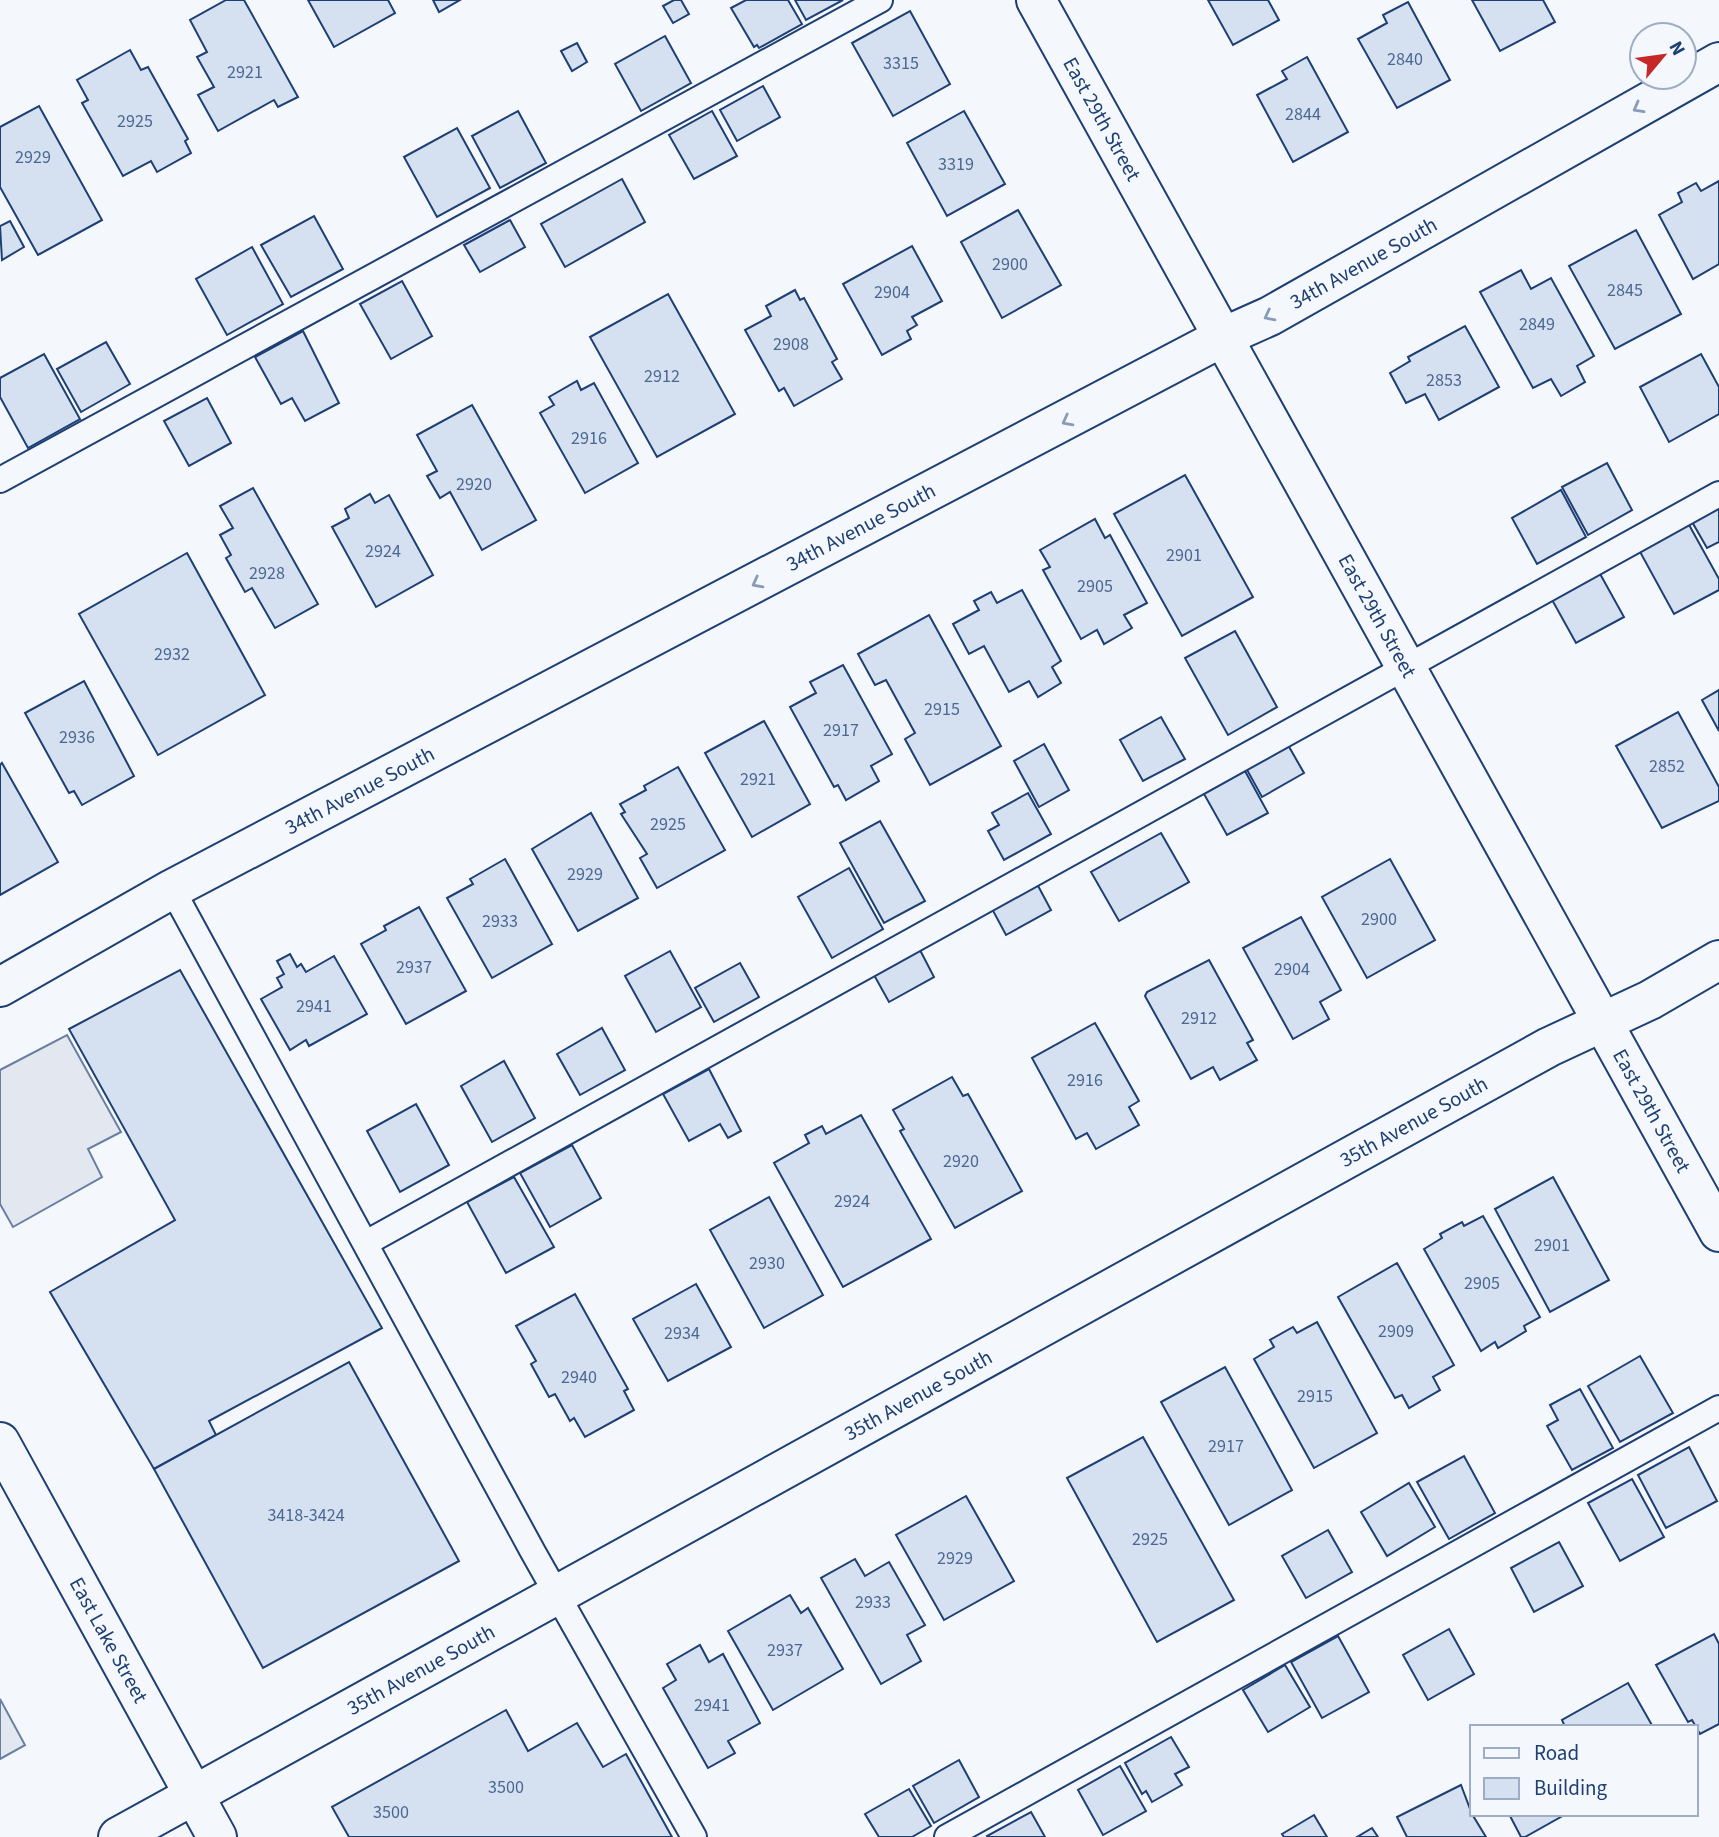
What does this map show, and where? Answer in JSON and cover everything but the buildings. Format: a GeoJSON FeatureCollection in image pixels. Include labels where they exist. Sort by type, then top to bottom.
{"type":"FeatureCollection","features":[{"type":"Feature","properties":{"kind":"street","name":"East 29th Street"},"geometry":{"type":"LineString","coordinates":[[1036,0],[1719,1232]]}},
{"type":"Feature","properties":{"kind":"street","name":"34th Avenue South"},"geometry":{"type":"LineString","coordinates":[[0,987],[172,890],[1223,337],[1270,316],[1719,62]]}},
{"type":"Feature","properties":{"kind":"street","name":"35th Avenue South"},"geometry":{"type":"LineString","coordinates":[[118,1837],[195,1797],[558,1591],[1549,1047],[1650,1000],[1719,960]]}},
{"type":"Feature","properties":{"kind":"street","name":"East Lake Street"},"geometry":{"type":"LineString","coordinates":[[0,1442],[217,1837]]}},
{"type":"Feature","properties":{"kind":"lane"},"geometry":{"type":"LineString","coordinates":[[0,480],[880,0]]}},
{"type":"Feature","properties":{"kind":"lane"},"geometry":{"type":"LineString","coordinates":[[366,1243],[1719,494]]}},
{"type":"Feature","properties":{"kind":"lane"},"geometry":{"type":"LineString","coordinates":[[172,890],[533,1552],[558,1591],[694,1837]]}},
{"type":"Feature","properties":{"kind":"lane"},"geometry":{"type":"LineString","coordinates":[[947,1837],[1719,1408]]}},
{"type":"Feature","properties":{"kind":"shaded area"},"geometry":{"type":"Polygon","coordinates":[[[67,1035],[121,1132],[88,1149],[102,1177],[13,1227],[0,1204],[0,1070],[67,1035]]]}},
{"type":"Feature","properties":{"kind":"shaded area"},"geometry":{"type":"Polygon","coordinates":[[[0,1699],[25,1745],[0,1759],[0,1699]]]}}]}
